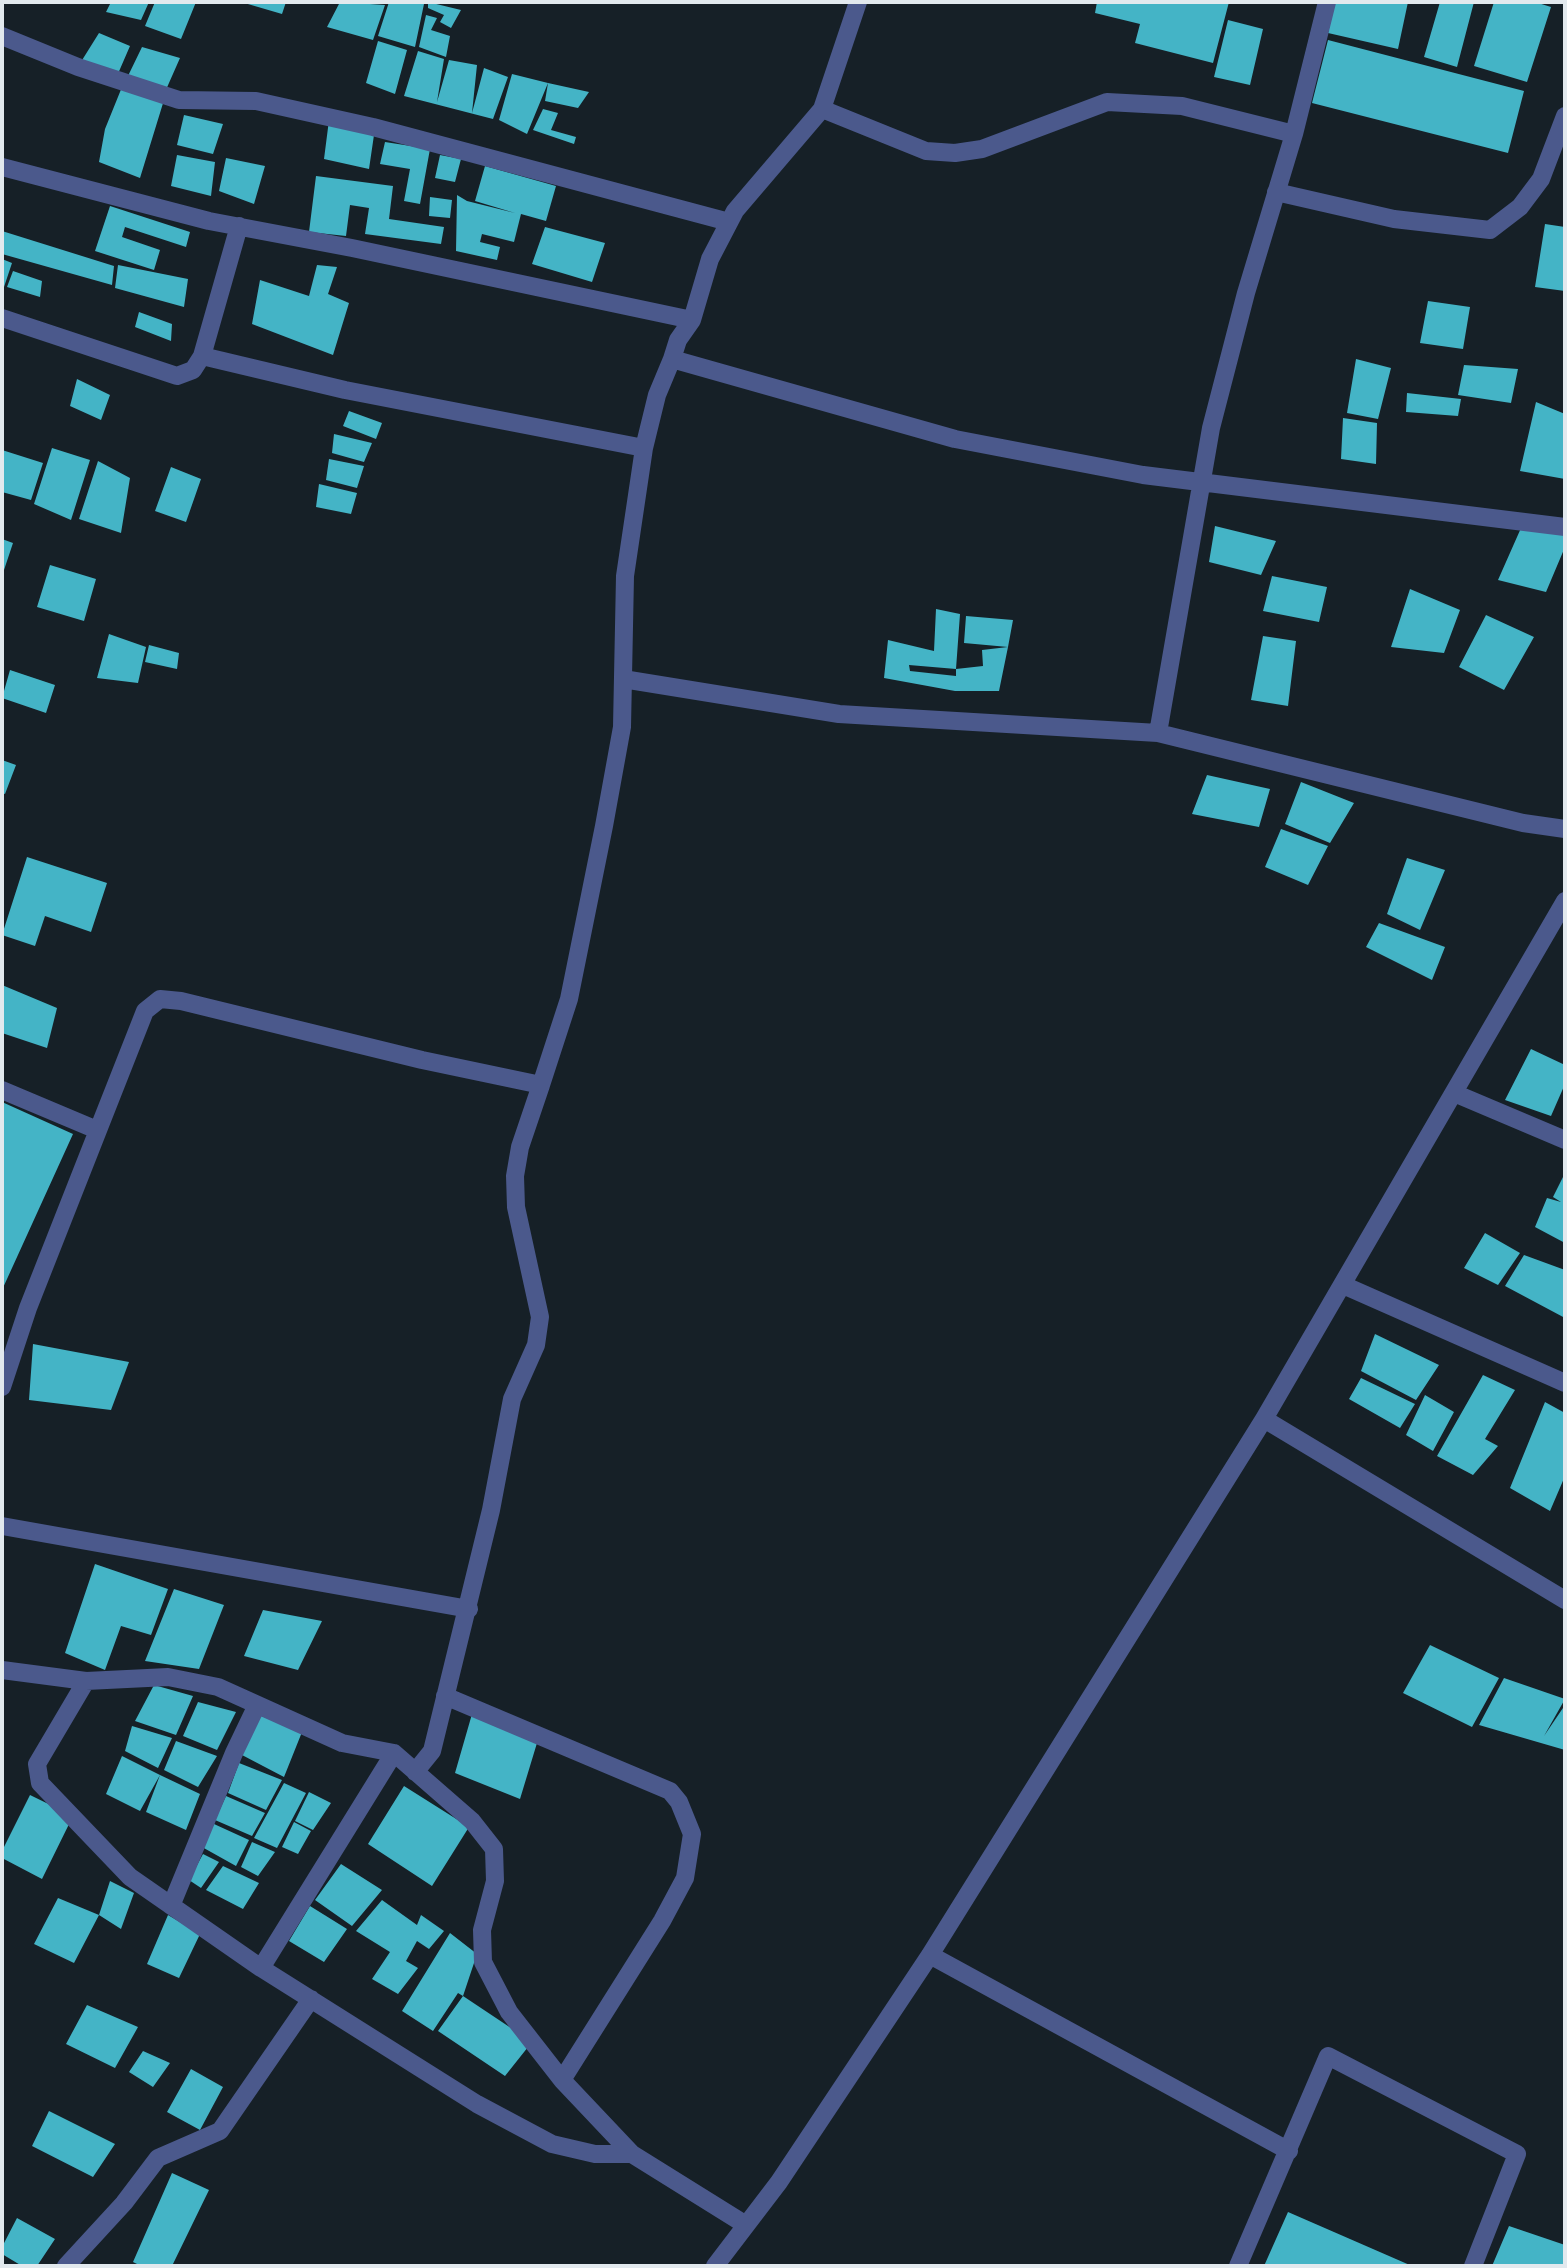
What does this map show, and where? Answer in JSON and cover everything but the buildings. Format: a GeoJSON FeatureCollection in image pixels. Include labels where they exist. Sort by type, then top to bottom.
{"type":"FeatureCollection","features":[{"type":"Feature","properties":{"kind":"street"},"geometry":{"type":"LineString","coordinates":[[415,1772],[432,1751],[469,1609],[512,1399],[536,1345],[540,1317],[516,1207],[515,1176],[520,1147],[569,999],[622,727],[625,576],[644,448],[657,395],[678,340],[692,320],[710,259],[729,222],[789,145],[822,109],[858,2]]}},
{"type":"Feature","properties":{"kind":"street"},"geometry":{"type":"LineString","coordinates":[[1158,733],[1200,480],[1230,353],[1294,134],[1327,2]]}},
{"type":"Feature","properties":{"kind":"street"},"geometry":{"type":"LineString","coordinates":[[2,36],[78,67],[179,100],[256,101],[373,127],[729,222]]}},
{"type":"Feature","properties":{"kind":"street"},"geometry":{"type":"LineString","coordinates":[[822,109],[926,151],[956,153],[982,149],[1107,102],[1182,106],[1294,134]]}},
{"type":"Feature","properties":{"kind":"street"},"geometry":{"type":"LineString","coordinates":[[1276,192],[1394,219],[1490,230],[1520,207],[1541,179],[1565,116]]}},
{"type":"Feature","properties":{"kind":"street"},"geometry":{"type":"LineString","coordinates":[[2,167],[239,226],[692,320]]}},
{"type":"Feature","properties":{"kind":"street"},"geometry":{"type":"LineString","coordinates":[[2,318],[177,376],[193,370],[202,356],[239,226]]}},
{"type":"Feature","properties":{"kind":"street"},"geometry":{"type":"LineString","coordinates":[[202,356],[345,390],[644,448]]}},
{"type":"Feature","properties":{"kind":"street"},"geometry":{"type":"LineString","coordinates":[[672,359],[955,439],[1143,475],[1565,527]]}},
{"type":"Feature","properties":{"kind":"street"},"geometry":{"type":"LineString","coordinates":[[623,679],[839,714],[1158,733],[1522,823],[1565,829]]}},
{"type":"Feature","properties":{"kind":"street"},"geometry":{"type":"LineString","coordinates":[[715,2266],[779,2182],[930,1955],[1264,1419],[1565,901]]}},
{"type":"Feature","properties":{"kind":"street"},"geometry":{"type":"LineString","coordinates":[[2,1387],[7,1353],[145,1011],[160,999],[181,1001],[422,1060],[541,1085]]}},
{"type":"Feature","properties":{"kind":"street"},"geometry":{"type":"LineString","coordinates":[[2,1090],[97,1130]]}},
{"type":"Feature","properties":{"kind":"street"},"geometry":{"type":"LineString","coordinates":[[1454,1093],[1565,1140]]}},
{"type":"Feature","properties":{"kind":"street"},"geometry":{"type":"LineString","coordinates":[[1343,1285],[1565,1382]]}},
{"type":"Feature","properties":{"kind":"street"},"geometry":{"type":"LineString","coordinates":[[1264,1419],[1565,1600]]}},
{"type":"Feature","properties":{"kind":"street"},"geometry":{"type":"LineString","coordinates":[[2,1525],[469,1609]]}},
{"type":"Feature","properties":{"kind":"street"},"geometry":{"type":"LineString","coordinates":[[2,1670],[86,1681],[167,1677],[237,1693],[257,1705],[341,1743],[394,1753],[472,1821],[494,1849],[495,1881],[482,1930],[483,1962],[509,2012],[562,2080],[632,2154],[746,2225]]}},
{"type":"Feature","properties":{"kind":"street"},"geometry":{"type":"LineString","coordinates":[[86,1681],[37,1764],[40,1783],[130,1877],[261,1968],[477,2104],[552,2144],[596,2154],[632,2154]]}},
{"type":"Feature","properties":{"kind":"street"},"geometry":{"type":"LineString","coordinates":[[445,1696],[670,1791],[679,1802],[692,1833],[685,1878],[662,1921],[562,2080]]}},
{"type":"Feature","properties":{"kind":"street"},"geometry":{"type":"LineString","coordinates":[[171,1906],[234,1753],[257,1705]]}},
{"type":"Feature","properties":{"kind":"street"},"geometry":{"type":"LineString","coordinates":[[261,1968],[394,1753]]}},
{"type":"Feature","properties":{"kind":"street"},"geometry":{"type":"LineString","coordinates":[[930,1955],[1289,2151]]}},
{"type":"Feature","properties":{"kind":"street"},"geometry":{"type":"LineString","coordinates":[[66,2266],[124,2203],[158,2158],[219,2131],[311,1999]]}},
{"type":"Feature","properties":{"kind":"street"},"geometry":{"type":"LineString","coordinates":[[1238,2266],[1328,2056],[1517,2154],[1473,2266]]}}]}
